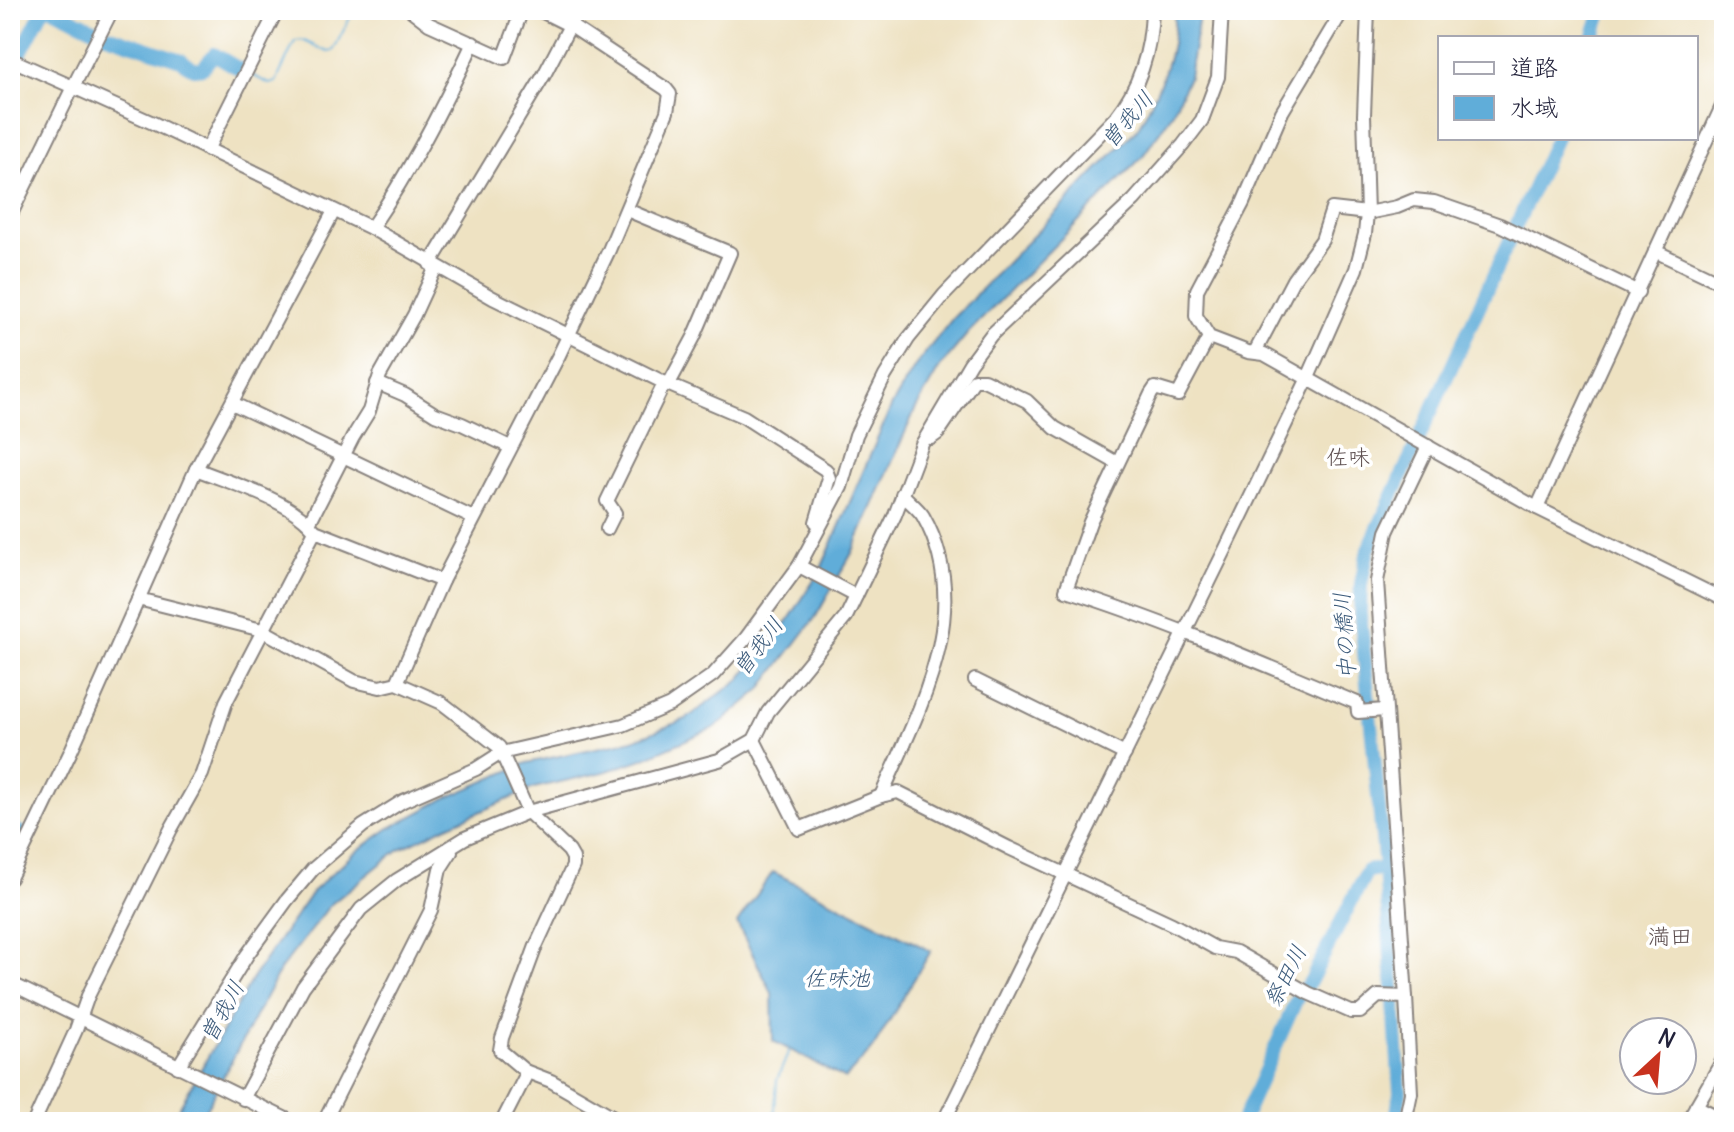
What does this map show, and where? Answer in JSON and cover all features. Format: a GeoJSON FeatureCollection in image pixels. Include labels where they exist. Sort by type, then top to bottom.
{"type":"FeatureCollection","features":[{"type":"Feature","properties":{"kind":"street"},"geometry":{"type":"LineString","coordinates":[[10,216],[112,10]]}},
{"type":"Feature","properties":{"kind":"street"},"geometry":{"type":"LineString","coordinates":[[207,150],[277,10]]}},
{"type":"Feature","properties":{"kind":"street"},"geometry":{"type":"LineString","coordinates":[[411,10],[429,24],[504,58],[522,10]]}},
{"type":"Feature","properties":{"kind":"street"},"geometry":{"type":"LineString","coordinates":[[397,683],[473,518],[569,334],[627,210],[667,112],[670,94],[666,89],[571,26],[539,10]]}},
{"type":"Feature","properties":{"kind":"street"},"geometry":{"type":"LineString","coordinates":[[34,1122],[79,1018],[171,829],[202,774],[226,702],[343,458],[369,411],[377,383],[433,265],[578,10]]}},
{"type":"Feature","properties":{"kind":"street"},"geometry":{"type":"LineString","coordinates":[[808,548],[841,487],[856,435],[885,376],[908,339],[944,295],[1115,118],[1132,96],[1147,51],[1152,10]]}},
{"type":"Feature","properties":{"kind":"street"},"geometry":{"type":"LineString","coordinates":[[239,1097],[303,987],[361,909],[397,880],[465,838],[527,810],[719,760],[754,740],[768,712],[846,617],[853,594],[895,515],[922,444],[970,363],[991,335],[1134,200],[1202,120],[1218,77],[1222,10]]}},
{"type":"Feature","properties":{"kind":"street"},"geometry":{"type":"LineString","coordinates":[[1343,10],[1282,112],[1243,203],[1198,283],[1196,316],[1209,337],[1248,352],[1264,354],[1537,508],[1724,600]]}},
{"type":"Feature","properties":{"kind":"street"},"geometry":{"type":"LineString","coordinates":[[945,1122],[1307,380],[1356,269],[1367,213],[1364,115],[1368,10]]}},
{"type":"Feature","properties":{"kind":"street"},"geometry":{"type":"LineString","coordinates":[[371,228],[395,194],[473,43]]}},
{"type":"Feature","properties":{"kind":"street"},"geometry":{"type":"LineString","coordinates":[[11,62],[73,87],[371,228],[493,298],[667,384],[744,417],[826,470],[829,478],[802,568],[722,666],[684,697],[623,725],[504,757],[403,801],[363,826],[313,869],[247,955],[178,1067]]}},
{"type":"Feature","properties":{"kind":"street"},"geometry":{"type":"LineString","coordinates":[[1537,508],[1724,102]]}},
{"type":"Feature","properties":{"kind":"street"},"geometry":{"type":"LineString","coordinates":[[1255,352],[1288,288],[1322,240],[1332,209],[1367,213],[1414,200],[1434,202],[1500,225],[1638,292]]}},
{"type":"Feature","properties":{"kind":"street"},"geometry":{"type":"LineString","coordinates":[[607,529],[615,513],[607,501],[694,337],[730,253],[627,210]]}},
{"type":"Feature","properties":{"kind":"street"},"geometry":{"type":"LineString","coordinates":[[10,878],[70,753],[196,469],[334,211]]}},
{"type":"Feature","properties":{"kind":"street"},"geometry":{"type":"LineString","coordinates":[[1655,251],[1724,284]]}},
{"type":"Feature","properties":{"kind":"street"},"geometry":{"type":"LineString","coordinates":[[1209,337],[1178,395],[1155,388],[1090,522],[1066,590],[1228,647],[1357,703],[1358,712],[1384,710]]}},
{"type":"Feature","properties":{"kind":"street"},"geometry":{"type":"LineString","coordinates":[[922,444],[938,433],[974,380],[984,380],[1027,401],[1055,428],[1117,463]]}},
{"type":"Feature","properties":{"kind":"street"},"geometry":{"type":"LineString","coordinates":[[377,383],[405,395],[435,414],[510,447]]}},
{"type":"Feature","properties":{"kind":"street"},"geometry":{"type":"LineString","coordinates":[[232,403],[473,518]]}},
{"type":"Feature","properties":{"kind":"street"},"geometry":{"type":"LineString","coordinates":[[1405,1122],[1411,1093],[1377,581],[1381,555],[1400,501],[1428,446]]}},
{"type":"Feature","properties":{"kind":"street"},"geometry":{"type":"LineString","coordinates":[[196,469],[274,501],[312,527],[442,581]]}},
{"type":"Feature","properties":{"kind":"street"},"geometry":{"type":"LineString","coordinates":[[881,796],[934,668],[946,602],[943,573],[932,539],[922,515],[902,494]]}},
{"type":"Feature","properties":{"kind":"street"},"geometry":{"type":"LineString","coordinates":[[802,568],[853,594]]}},
{"type":"Feature","properties":{"kind":"street"},"geometry":{"type":"LineString","coordinates":[[138,599],[262,630],[354,681],[380,687],[397,683],[442,703],[487,736],[504,757],[527,810],[573,858],[573,866],[536,946],[500,1050],[525,1071],[551,1081],[622,1122]]}},
{"type":"Feature","properties":{"kind":"street"},"geometry":{"type":"LineString","coordinates":[[975,680],[1125,754]]}},
{"type":"Feature","properties":{"kind":"street"},"geometry":{"type":"LineString","coordinates":[[754,740],[799,829],[898,792],[1172,924],[1215,948],[1236,952],[1308,993],[1351,1012],[1360,1012],[1378,996],[1405,997]]}},
{"type":"Feature","properties":{"kind":"street"},"geometry":{"type":"LineString","coordinates":[[324,1122],[431,910],[442,863],[465,838]]}},
{"type":"Feature","properties":{"kind":"street"},"geometry":{"type":"LineString","coordinates":[[10,983],[292,1122]]}},
{"type":"Feature","properties":{"kind":"street"},"geometry":{"type":"LineString","coordinates":[[1687,1122],[1724,1058]]}},
{"type":"Feature","properties":{"kind":"street"},"geometry":{"type":"LineString","coordinates":[[502,1122],[525,1077],[525,1071]]}},
{"type":"Feature","properties":{"kind":"street"},"geometry":{"type":"LineString","coordinates":[[1696,1106],[1724,1120]]}},
{"type":"Feature","properties":{"kind":"water"},"geometry":{"type":"Polygon","coordinates":[[[1174,10],[1200,10],[1189,77],[1172,114],[1142,157],[968,333],[940,367],[915,410],[852,553],[815,618],[760,690],[716,727],[640,760],[604,772],[534,788],[398,850],[330,905],[280,970],[199,1122],[171,1122],[253,977],[313,891],[353,854],[388,829],[444,799],[527,763],[633,740],[686,719],[740,679],[786,624],[820,571],[892,405],[915,366],[953,318],[1137,129],[1169,57],[1174,10]]]}},
{"type":"Feature","properties":{"kind":"water","name":"佐味池"},"geometry":{"type":"Polygon","coordinates":[[[773,872],[931,951],[873,1048],[845,1079],[773,1041],[772,993],[737,923],[773,872]]]}},
{"type":"Feature","properties":{"kind":"waterway"},"geometry":{"type":"LineString","coordinates":[[10,73],[43,10]]}},
{"type":"Feature","properties":{"kind":"waterway"},"geometry":{"type":"LineString","coordinates":[[55,10],[104,34],[181,60],[194,69],[203,68],[214,54],[241,70]]}},
{"type":"Feature","properties":{"kind":"waterway"},"geometry":{"type":"LineString","coordinates":[[252,75],[269,84],[276,82],[295,41],[302,40],[328,52],[333,51],[354,10]]}},
{"type":"Feature","properties":{"kind":"waterway","name":"中の橋川"},"geometry":{"type":"LineString","coordinates":[[1594,36],[1602,10]]}},
{"type":"Feature","properties":{"kind":"waterway","name":"中の橋川"},"geometry":{"type":"LineString","coordinates":[[1396,1122],[1400,1092],[1385,868],[1360,612],[1361,584],[1368,550],[1555,140]]}},
{"type":"Feature","properties":{"kind":"waterway"},"geometry":{"type":"LineString","coordinates":[[10,828],[28,836],[22,847]]}},
{"type":"Feature","properties":{"kind":"waterway","name":"祭田川"},"geometry":{"type":"LineString","coordinates":[[1242,1122],[1299,994],[1310,982],[1367,871],[1385,868]]}},
{"type":"Feature","properties":{"kind":"waterway"},"geometry":{"type":"LineString","coordinates":[[774,1122],[777,1080],[789,1051]]}},
{"type":"Feature","properties":{"kind":"district","name":"佐味"},"geometry":{"type":"Point","coordinates":[1348,457]}},
{"type":"Feature","properties":{"kind":"district","name":"満田"},"geometry":{"type":"Point","coordinates":[1670,936]}},
{"type":"Feature","properties":{"kind":"water label","name":"曽我川"},"geometry":{"type":"Point","coordinates":[1127,119]}},
{"type":"Feature","properties":{"kind":"water label","name":"曽我川"},"geometry":{"type":"Point","coordinates":[758,646]}},
{"type":"Feature","properties":{"kind":"water label","name":"曽我川"},"geometry":{"type":"Point","coordinates":[222,1011]}}]}
